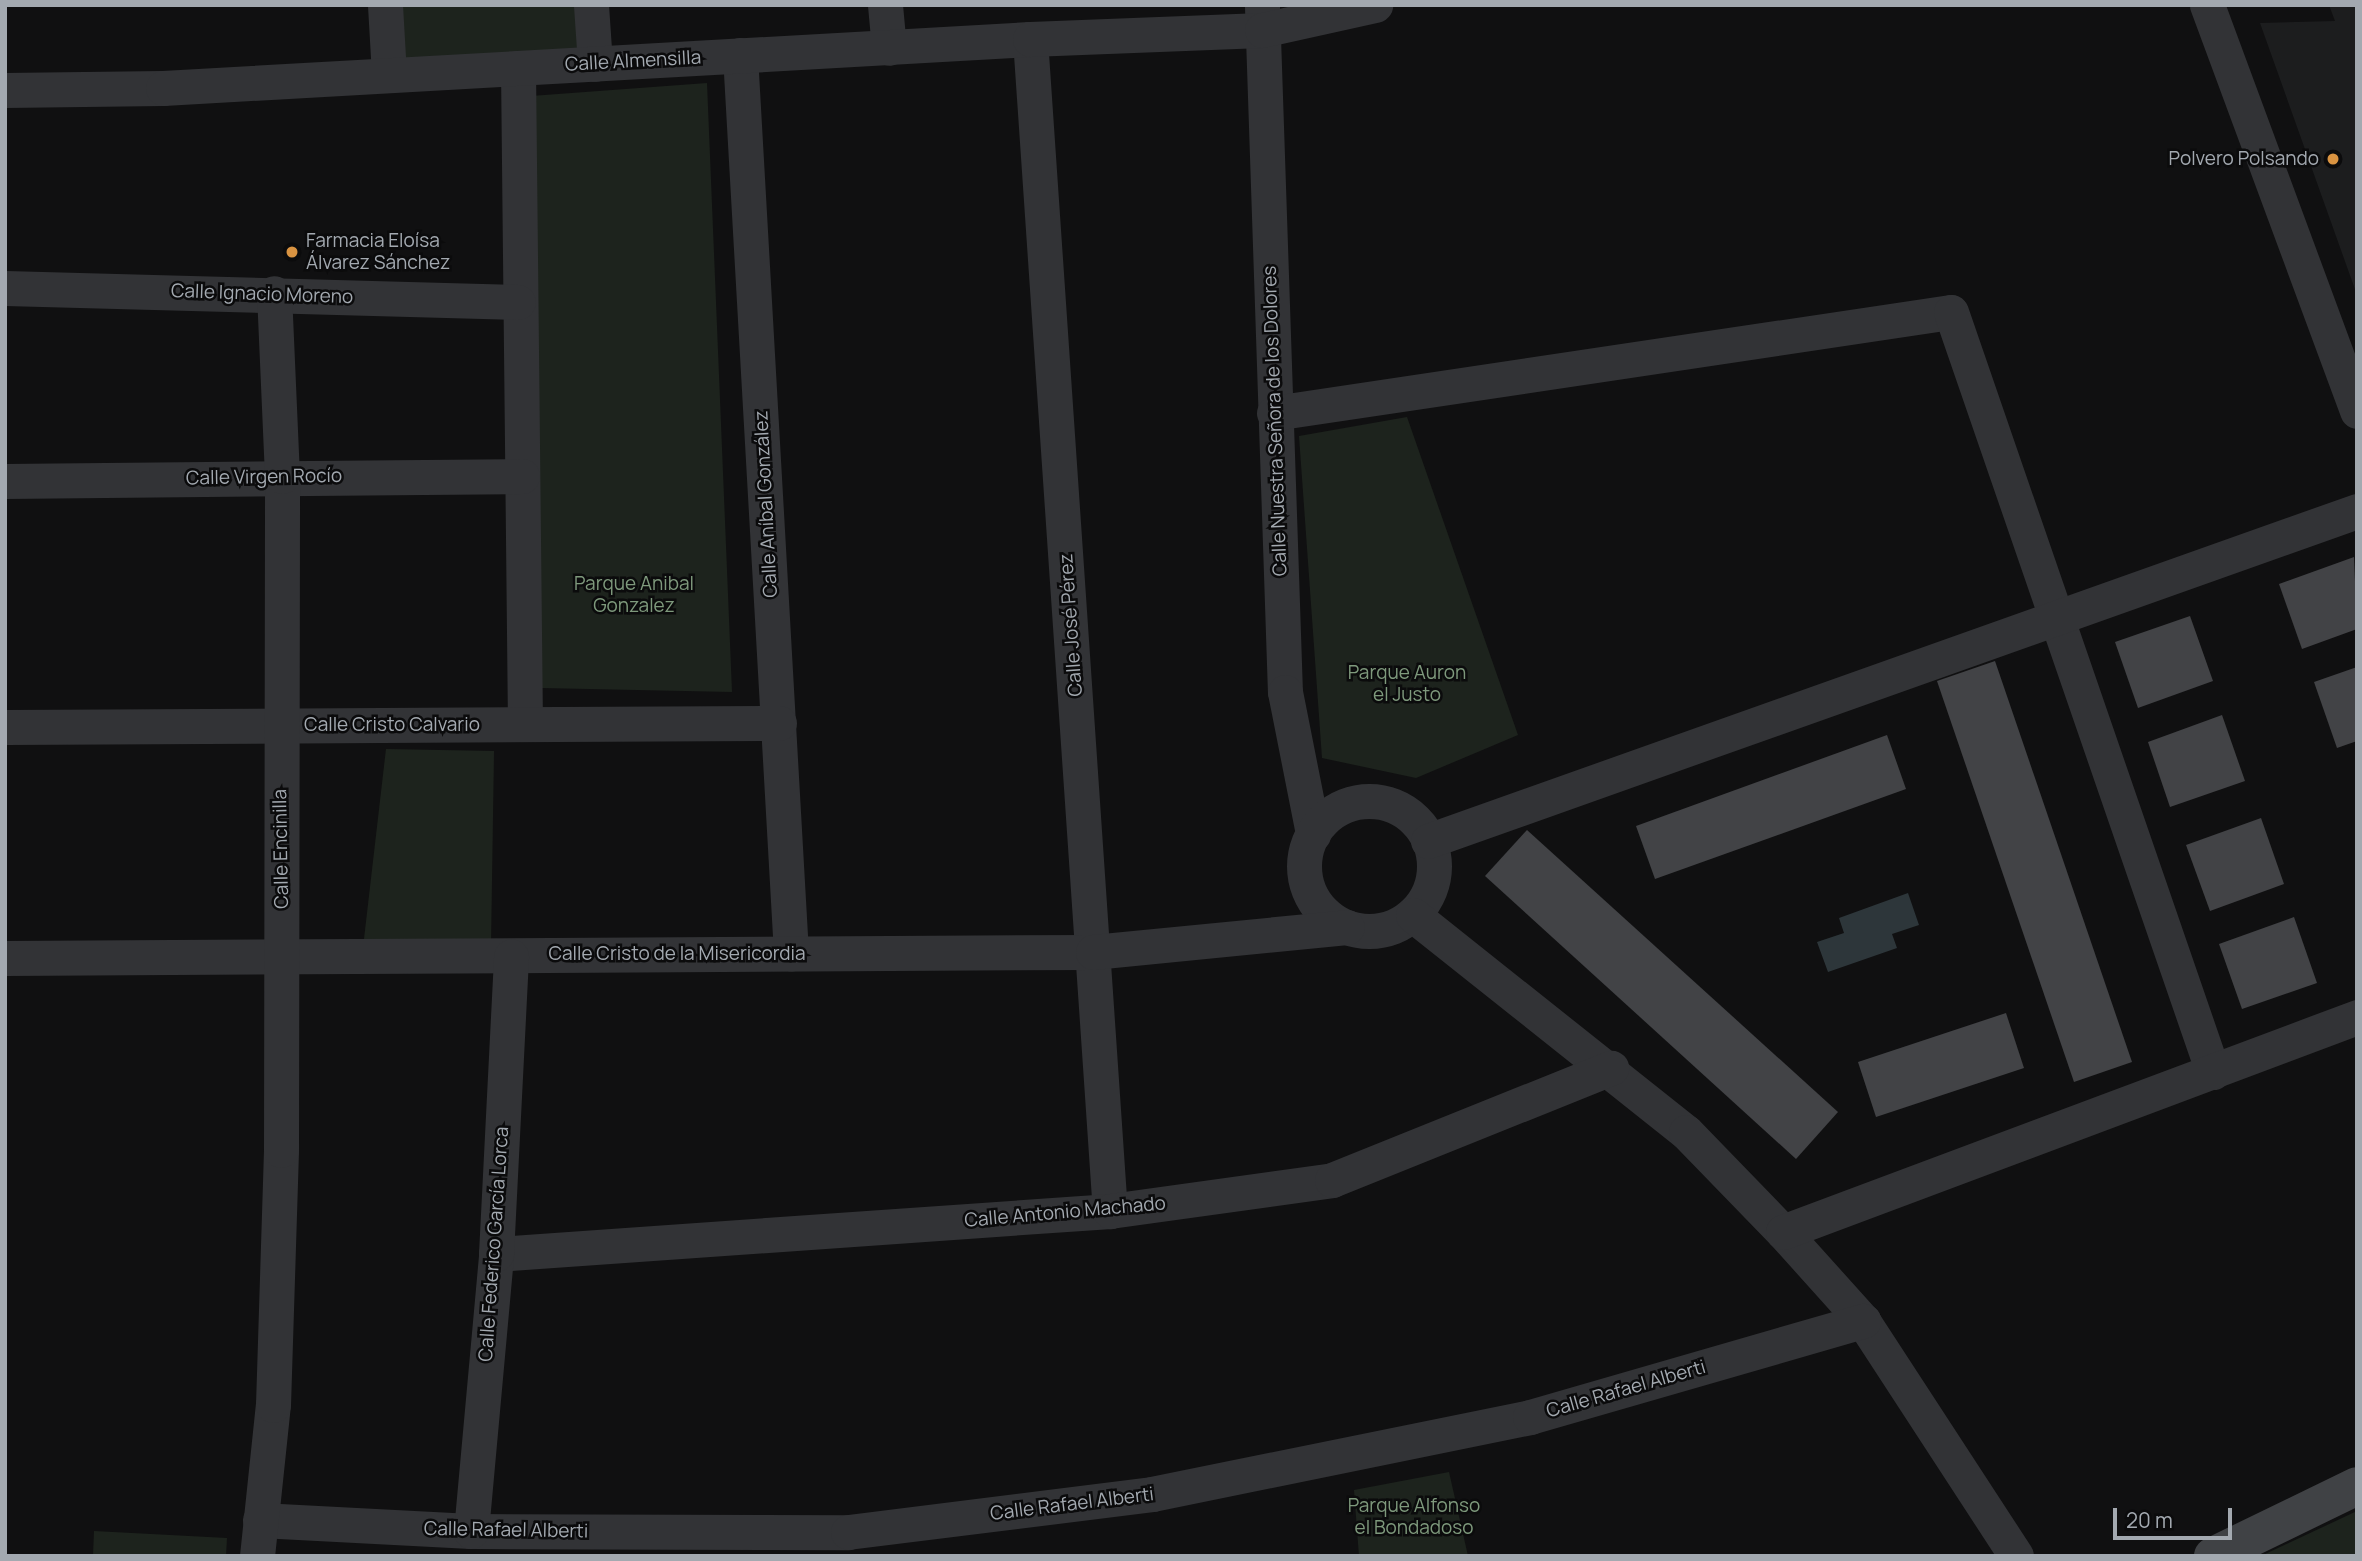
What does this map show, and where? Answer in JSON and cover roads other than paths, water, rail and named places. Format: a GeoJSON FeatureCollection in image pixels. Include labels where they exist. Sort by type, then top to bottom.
{"type":"FeatureCollection","features":[{"type":"Feature","properties":{"kind":"main road"},"geometry":{"type":"LineString","coordinates":[[2213,1556],[2357,1486]]}},
{"type":"Feature","properties":{"kind":"street"},"geometry":{"type":"LineString","coordinates":[[385,5],[388,75]]}},
{"type":"Feature","properties":{"kind":"street"},"geometry":{"type":"LineString","coordinates":[[591,5],[595,64]]}},
{"type":"Feature","properties":{"kind":"street"},"geometry":{"type":"LineString","coordinates":[[885,5],[889,48]]}},
{"type":"Feature","properties":{"kind":"street","name":"Calle Almensilla"},"geometry":{"type":"LineString","coordinates":[[5,90],[163,88],[889,48],[1030,39],[1375,5]]}},
{"type":"Feature","properties":{"kind":"street"},"geometry":{"type":"LineString","coordinates":[[2207,5],[2357,411]]}},
{"type":"Feature","properties":{"kind":"street","name":"Calle Nuestra Señora de los Dolores"},"geometry":{"type":"LineString","coordinates":[[1262,18],[1285,692],[1313,834]]}},
{"type":"Feature","properties":{"kind":"street","name":"Calle José Pérez"},"geometry":{"type":"LineString","coordinates":[[1030,39],[1110,1211]]}},
{"type":"Feature","properties":{"kind":"street","name":"Calle Aníbal González"},"geometry":{"type":"LineString","coordinates":[[740,55],[791,954]]}},
{"type":"Feature","properties":{"kind":"street"},"geometry":{"type":"LineString","coordinates":[[518,68],[518,302],[525,724]]}},
{"type":"Feature","properties":{"kind":"street","name":"Calle Ignacio Moreno"},"geometry":{"type":"LineString","coordinates":[[5,288],[274,293],[518,302]]}},
{"type":"Feature","properties":{"kind":"street","name":"Calle Encinilla"},"geometry":{"type":"LineString","coordinates":[[257,1556],[272,1405],[282,957],[282,476],[274,293]]}},
{"type":"Feature","properties":{"kind":"street"},"geometry":{"type":"LineString","coordinates":[[1274,413],[1951,312],[2053,619],[2213,1072]]}},
{"type":"Feature","properties":{"kind":"street","name":"Calle Virgen Rocío"},"geometry":{"type":"LineString","coordinates":[[5,481],[282,476],[522,476]]}},
{"type":"Feature","properties":{"kind":"street"},"geometry":{"type":"LineString","coordinates":[[1428,841],[2357,511]]}},
{"type":"Feature","properties":{"kind":"street","name":"Calle Cristo Calvario"},"geometry":{"type":"LineString","coordinates":[[5,727],[779,723]]}},
{"type":"Feature","properties":{"kind":"street"},"geometry":{"type":"LineString","coordinates":[[1372,801],[1412,817],[1428,841],[1433,877],[1426,897],[1413,915],[1374,931],[1347,927],[1318,907],[1308,889],[1304,868],[1313,834],[1331,813],[1350,803],[1372,801]]}},
{"type":"Feature","properties":{"kind":"street"},"geometry":{"type":"LineString","coordinates":[[1413,915],[1611,1068],[1686,1132],[1783,1232],[1863,1321],[2016,1556]]}},
{"type":"Feature","properties":{"kind":"street","name":"Calle Cristo de la Misericordia"},"geometry":{"type":"LineString","coordinates":[[5,958],[1094,952],[1347,927]]}},
{"type":"Feature","properties":{"kind":"street","name":"Calle Federico García Lorca"},"geometry":{"type":"LineString","coordinates":[[471,1531],[496,1254],[511,956]]}},
{"type":"Feature","properties":{"kind":"street"},"geometry":{"type":"LineString","coordinates":[[1783,1232],[2357,1017]]}},
{"type":"Feature","properties":{"kind":"street","name":"Calle Antonio Machado"},"geometry":{"type":"LineString","coordinates":[[496,1254],[1110,1211],[1332,1180],[1611,1068]]}},
{"type":"Feature","properties":{"kind":"street","name":"Calle Rafael Alberti"},"geometry":{"type":"LineString","coordinates":[[260,1520],[471,1531],[848,1544],[1152,1494],[1503,1423],[1863,1321]]}},
{"type":"Feature","properties":{"kind":"place","name":"Polvero Polsando"},"geometry":{"type":"Point","coordinates":[2333,159]}},
{"type":"Feature","properties":{"kind":"place","name":"Farmacia Eloísa Álvarez Sánchez"},"geometry":{"type":"Point","coordinates":[292,252]}},
{"type":"Feature","properties":{"kind":"park label","name":"Parque Anibal Gonzalez"},"geometry":{"type":"Point","coordinates":[634,595]}},
{"type":"Feature","properties":{"kind":"park label","name":"Parque Auron el Justo"},"geometry":{"type":"Point","coordinates":[1407,684]}},
{"type":"Feature","properties":{"kind":"park label","name":"Parque Alfonso el Bondadoso"},"geometry":{"type":"Point","coordinates":[1414,1517]}}]}
